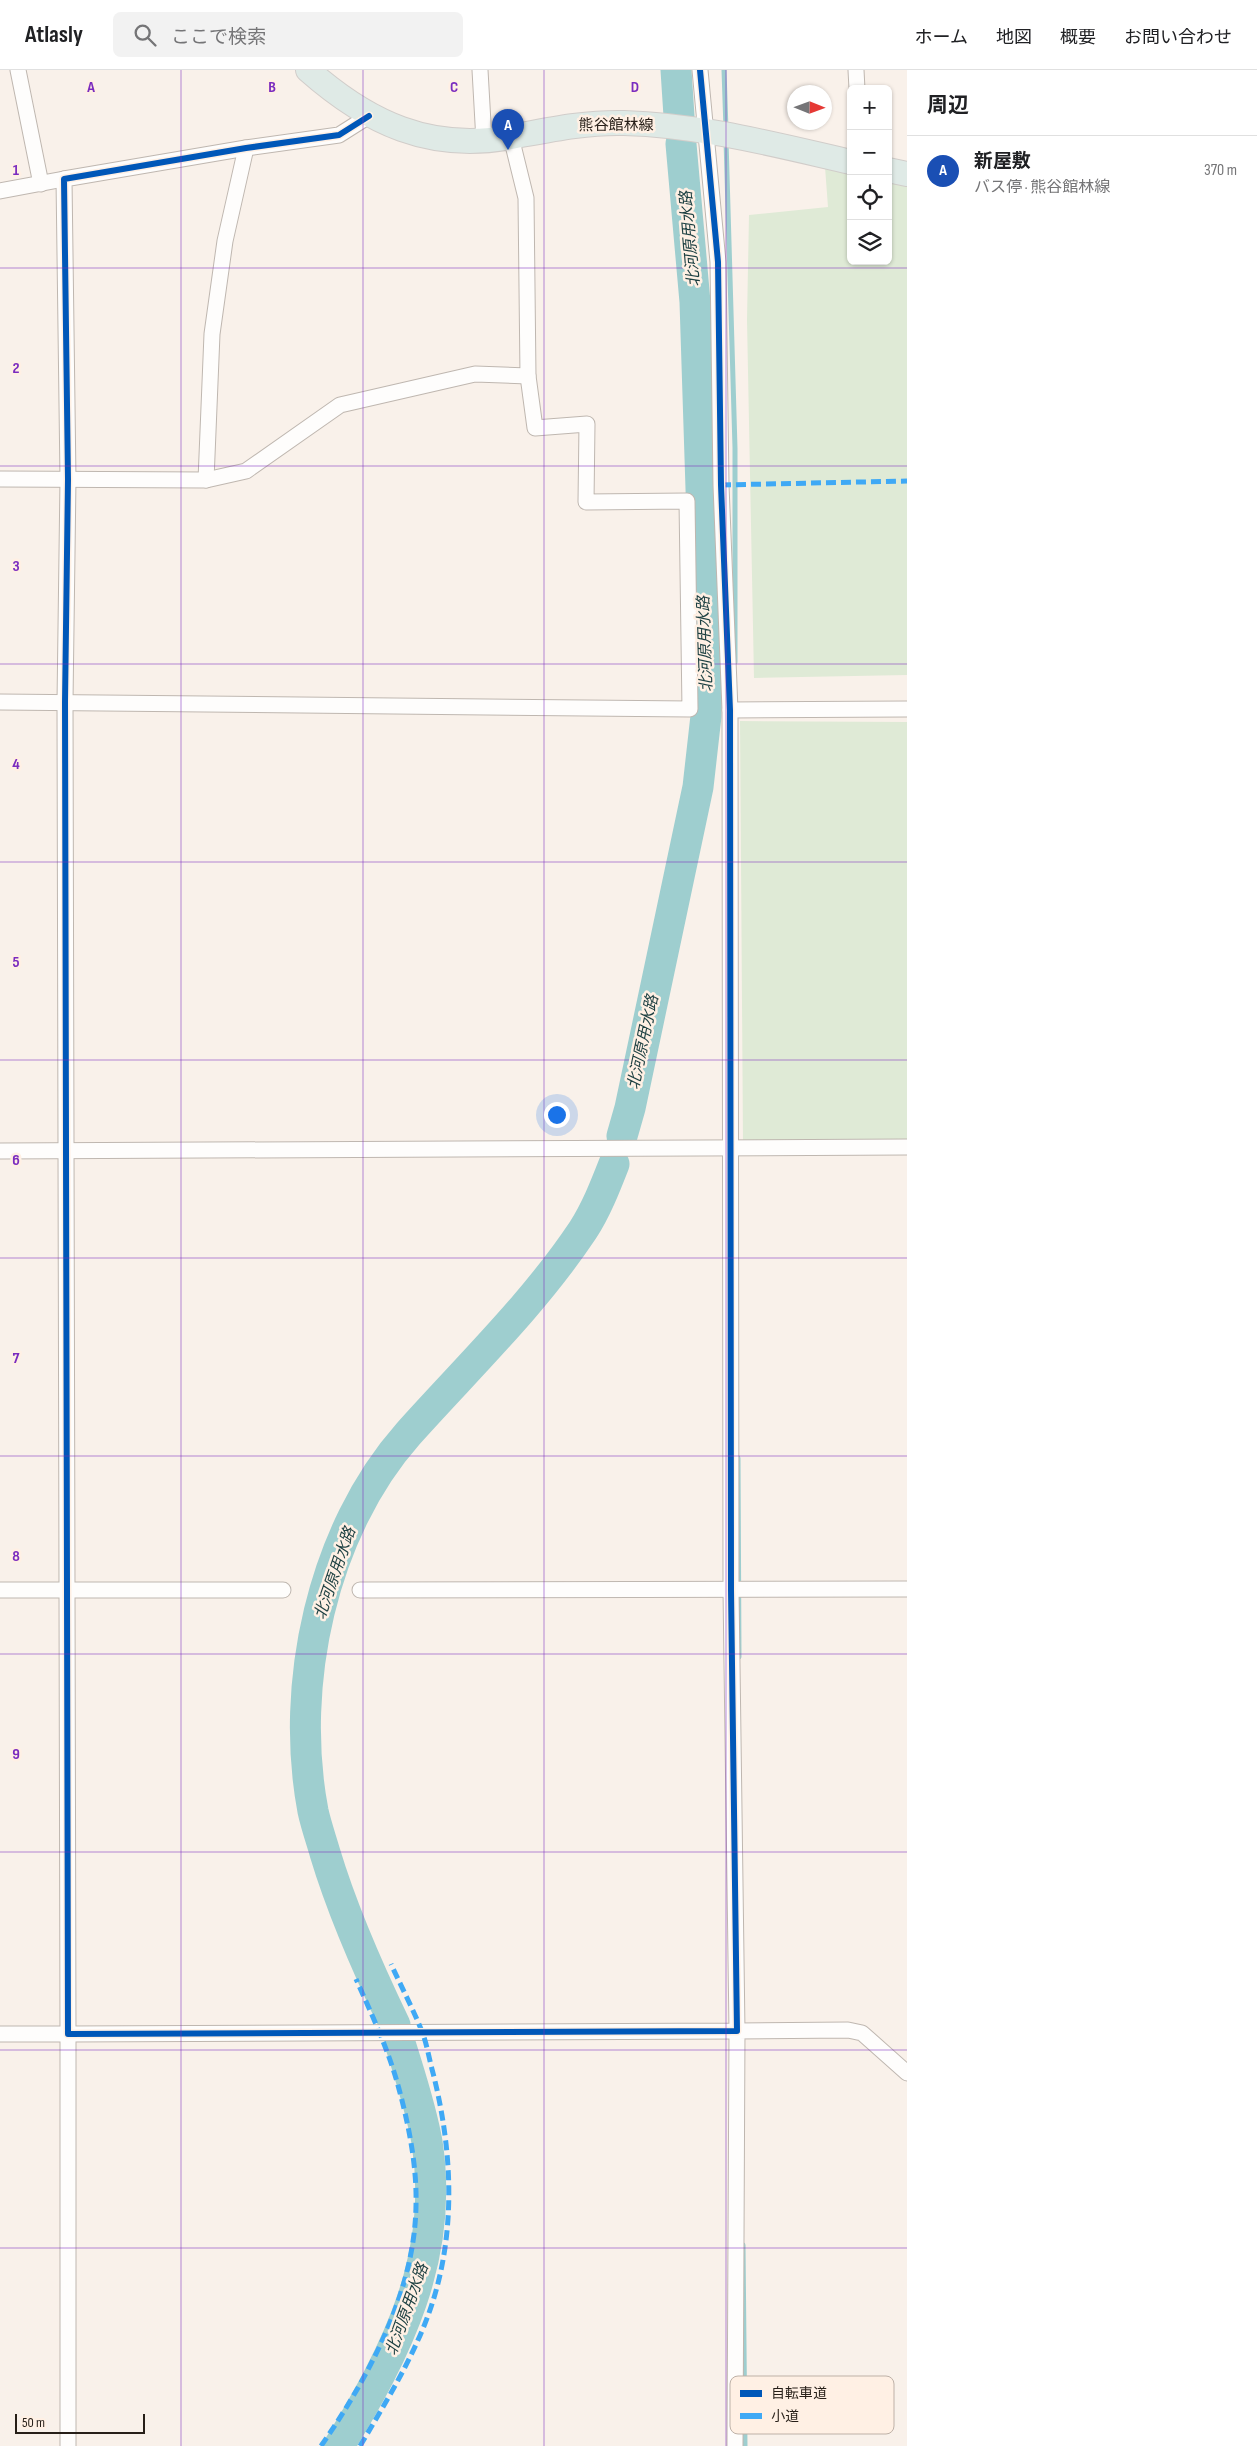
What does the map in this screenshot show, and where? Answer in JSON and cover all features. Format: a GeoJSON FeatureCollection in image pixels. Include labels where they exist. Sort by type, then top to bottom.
{"type":"FeatureCollection","features":[{"type":"Feature","properties":{"kind":"main road","name":"熊谷館林線"},"geometry":{"type":"LineString","coordinates":[[308,70],[328,88],[369,116],[394,128],[420,136],[450,141],[484,141],[560,126],[592,123],[666,126],[701,129],[847,161]]}},
{"type":"Feature","properties":{"kind":"main road"},"geometry":{"type":"LineString","coordinates":[[892,171],[907,174]]}},
{"type":"Feature","properties":{"kind":"street"},"geometry":{"type":"LineString","coordinates":[[18,70],[41,184]]}},
{"type":"Feature","properties":{"kind":"street"},"geometry":{"type":"LineString","coordinates":[[480,70],[484,141]]}},
{"type":"Feature","properties":{"kind":"street"},"geometry":{"type":"LineString","coordinates":[[700,70],[701,129],[718,262],[721,485],[730,710],[732,1590],[737,2031],[736,2376]]}},
{"type":"Feature","properties":{"kind":"street"},"geometry":{"type":"LineString","coordinates":[[856,70],[857,85]]}},
{"type":"Feature","properties":{"kind":"street"},"geometry":{"type":"LineString","coordinates":[[0,191],[246,148],[339,134],[369,116]]}},
{"type":"Feature","properties":{"kind":"street"},"geometry":{"type":"LineString","coordinates":[[0,702],[690,709],[687,501],[586,502],[587,424],[535,428],[528,376],[526,198],[511,137]]}},
{"type":"Feature","properties":{"kind":"street"},"geometry":{"type":"LineString","coordinates":[[206,480],[212,334],[225,241],[246,148]]}},
{"type":"Feature","properties":{"kind":"street"},"geometry":{"type":"LineString","coordinates":[[64,179],[68,479],[65,702],[68,2446]]}},
{"type":"Feature","properties":{"kind":"street"},"geometry":{"type":"LineString","coordinates":[[0,479],[206,480],[246,471],[340,405],[475,374],[528,376]]}},
{"type":"Feature","properties":{"kind":"street"},"geometry":{"type":"LineString","coordinates":[[730,710],[907,709]]}},
{"type":"Feature","properties":{"kind":"street"},"geometry":{"type":"LineString","coordinates":[[0,1151],[907,1147]]}},
{"type":"Feature","properties":{"kind":"street"},"geometry":{"type":"LineString","coordinates":[[360,1590],[907,1589]]}},
{"type":"Feature","properties":{"kind":"street"},"geometry":{"type":"LineString","coordinates":[[0,1590],[283,1590]]}},
{"type":"Feature","properties":{"kind":"street"},"geometry":{"type":"LineString","coordinates":[[0,2034],[379,2032],[422,2030],[848,2030],[862,2033],[907,2073]]}},
{"type":"Feature","properties":{"kind":"green space"},"geometry":{"type":"Polygon","coordinates":[[[825,167],[847,171],[847,265],[892,265],[892,181],[907,184],[907,675],[754,678],[747,320],[749,215],[828,207],[825,167]]]}},
{"type":"Feature","properties":{"kind":"green space"},"geometry":{"type":"Polygon","coordinates":[[[740,721],[907,722],[907,1141],[743,1142],[740,721]]]}},
{"type":"Feature","properties":{"kind":"waterway","name":"北河原用水路"},"geometry":{"type":"LineString","coordinates":[[676,70],[679,116]]}},
{"type":"Feature","properties":{"kind":"waterway"},"geometry":{"type":"LineString","coordinates":[[724,70],[726,129]]}},
{"type":"Feature","properties":{"kind":"waterway"},"geometry":{"type":"LineString","coordinates":[[726,140],[735,448],[735,662]]}},
{"type":"Feature","properties":{"kind":"waterway","name":"北河原用水路"},"geometry":{"type":"LineString","coordinates":[[622,1136],[630,1108],[698,787],[706,716],[707,675],[695,302],[681,144]]}},
{"type":"Feature","properties":{"kind":"waterway","name":"北河原用水路"},"geometry":{"type":"LineString","coordinates":[[395,2025],[348,1919],[332,1875],[313,1811],[307,1763],[306,1713],[310,1662],[319,1612],[334,1563],[354,1516],[378,1473],[408,1434],[499,1335],[564,1258],[592,1214],[614,1164]]}},
{"type":"Feature","properties":{"kind":"waterway"},"geometry":{"type":"LineString","coordinates":[[738,1458],[739,1657]]}},
{"type":"Feature","properties":{"kind":"waterway","name":"北河原用水路"},"geometry":{"type":"LineString","coordinates":[[339,2446],[380,2375],[412,2302],[422,2264],[429,2225],[431,2184],[425,2129],[400,2043]]}},
{"type":"Feature","properties":{"kind":"waterway"},"geometry":{"type":"LineString","coordinates":[[743,2245],[744,2376]]}},
{"type":"Feature","properties":{"kind":"waterway"},"geometry":{"type":"LineString","coordinates":[[745,2434],[745,2446]]}},
{"type":"Feature","properties":{"kind":"marked path"},"geometry":{"type":"LineString","coordinates":[[721,485],[907,481]]}},
{"type":"Feature","properties":{"kind":"marked path"},"geometry":{"type":"LineString","coordinates":[[360,2446],[386,2402],[424,2326],[435,2295],[447,2232],[448,2168],[440,2104],[423,2034],[391,1964]]}},
{"type":"Feature","properties":{"kind":"marked path"},"geometry":{"type":"LineString","coordinates":[[321,2446],[356,2391],[386,2332],[398,2301],[414,2237],[416,2191],[412,2147],[406,2117],[399,2089],[380,2033],[356,1979]]}},
{"type":"Feature","properties":{"kind":"cycle path"},"geometry":{"type":"LineString","coordinates":[[369,116],[339,135],[246,148],[64,179],[68,479],[65,702],[68,2034],[737,2031],[731,1590],[730,710],[721,485],[718,262],[700,70]]}},
{"type":"Feature","properties":{"kind":"place","name":"新屋敷"},"geometry":{"type":"Point","coordinates":[508,150]}}]}
